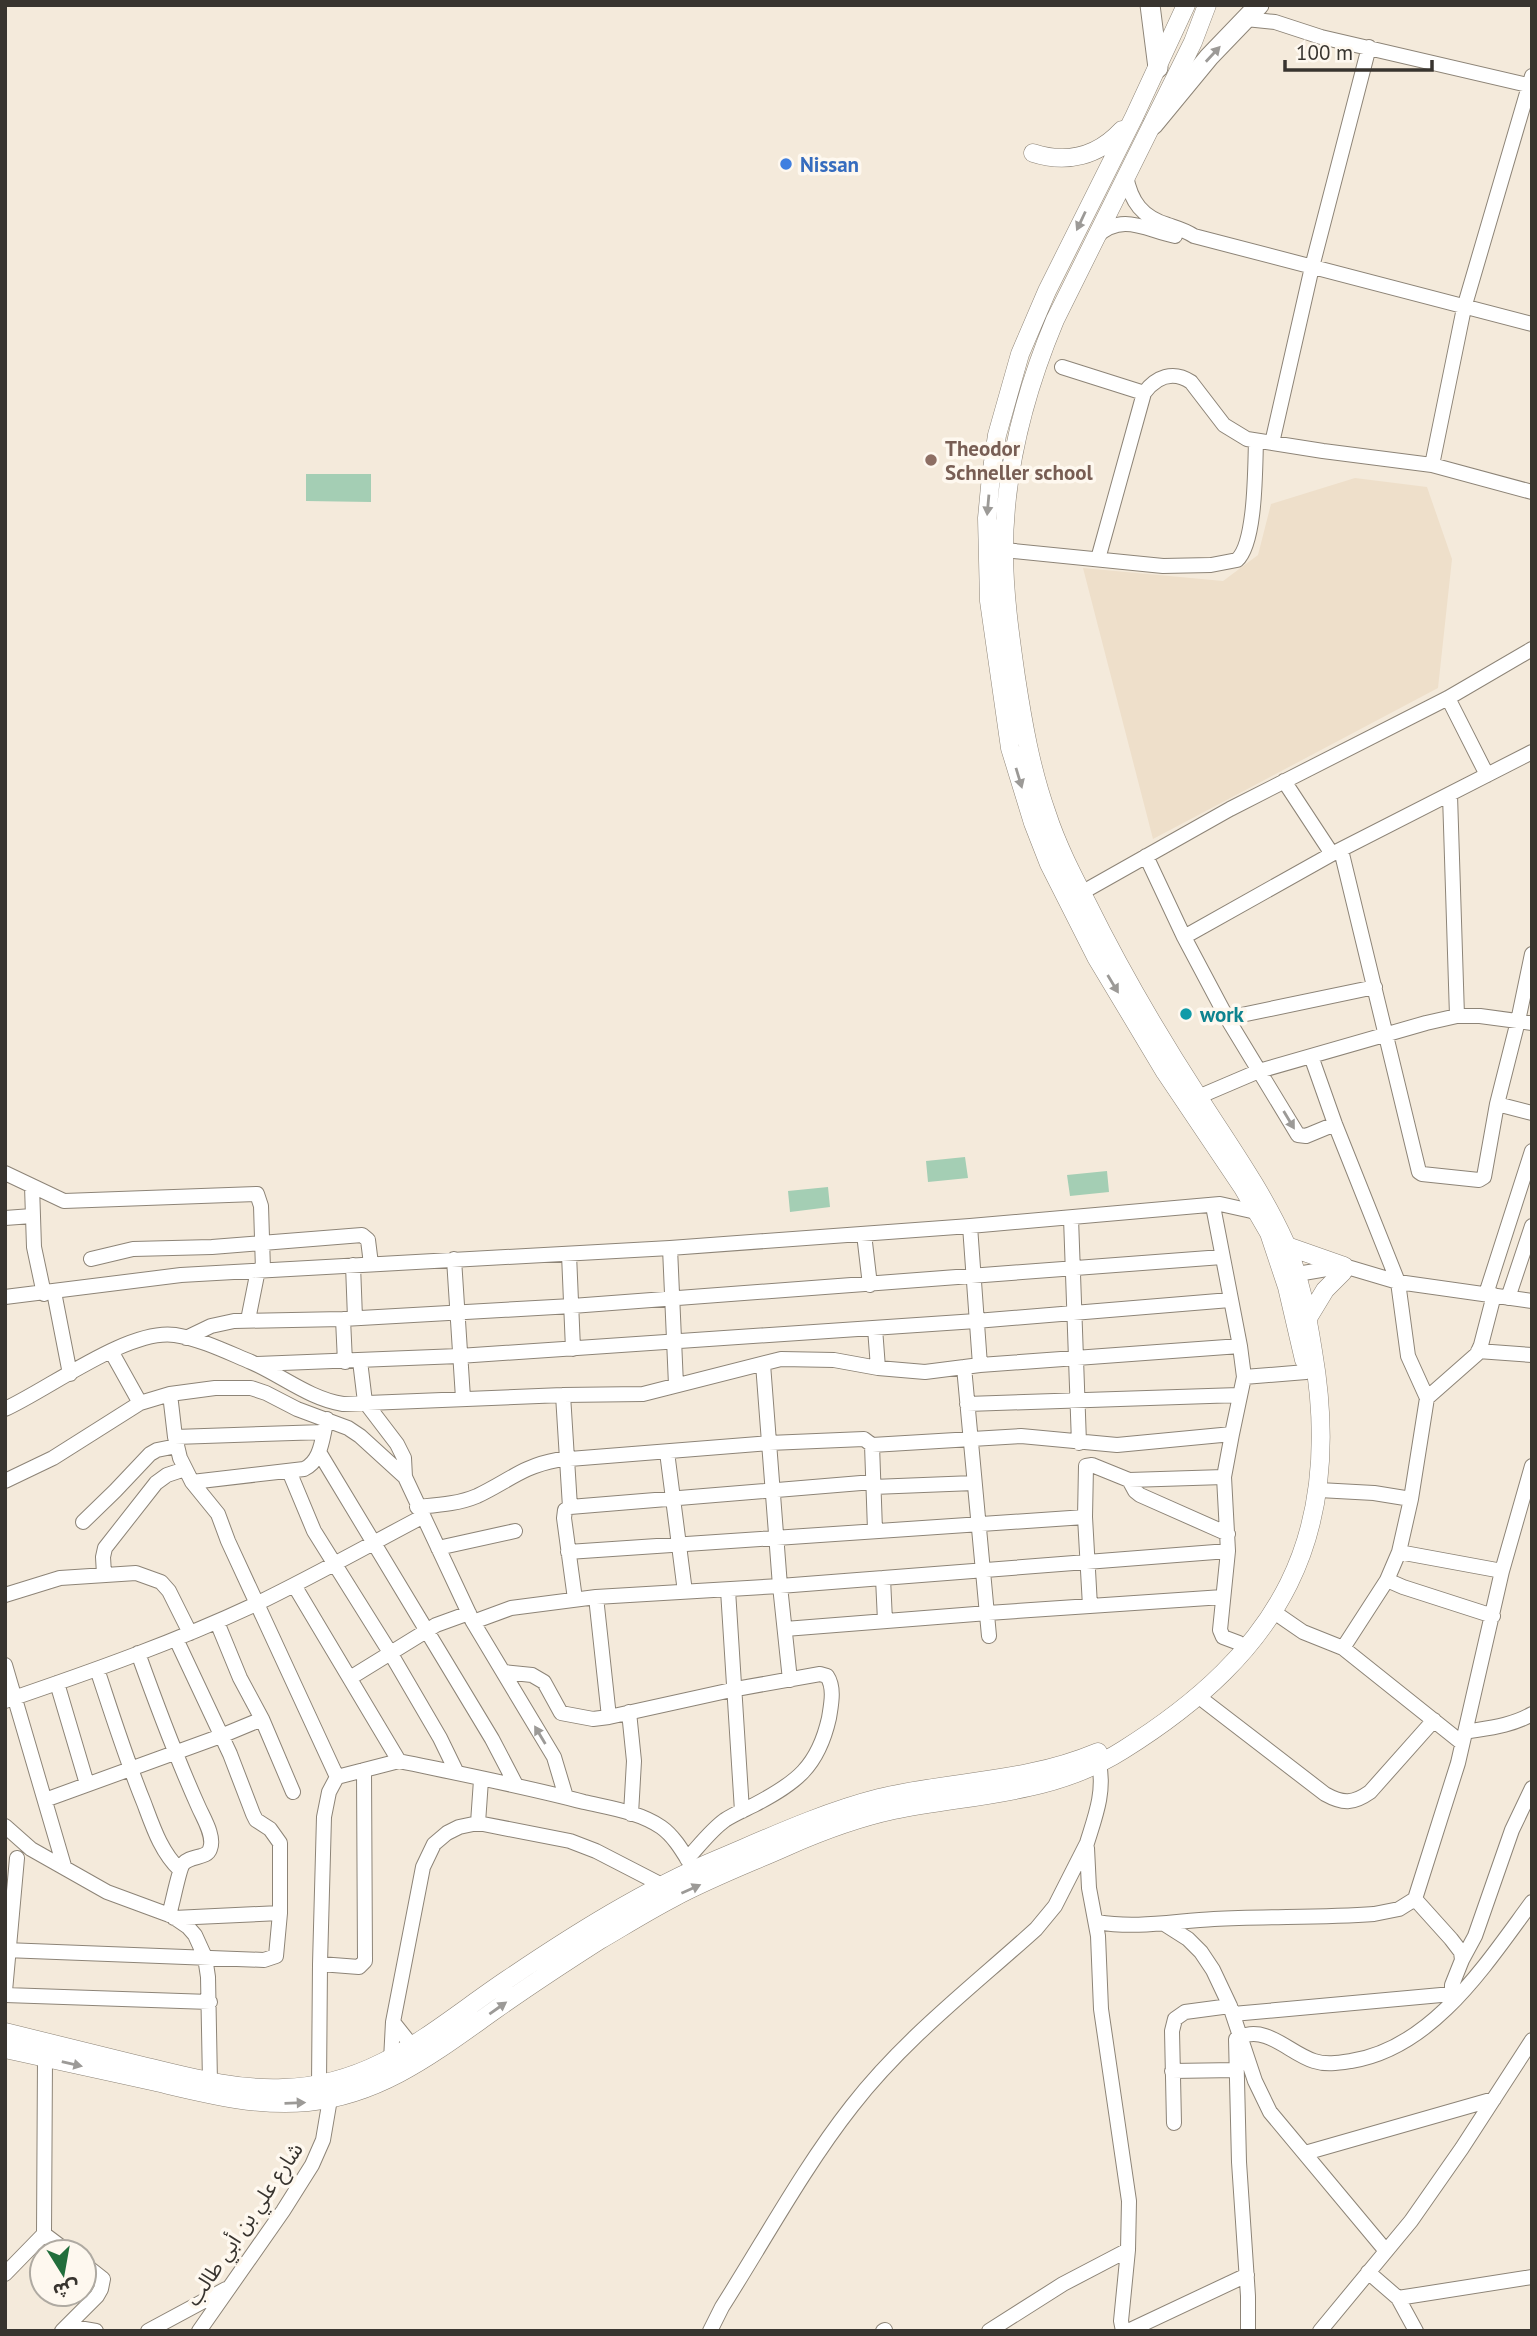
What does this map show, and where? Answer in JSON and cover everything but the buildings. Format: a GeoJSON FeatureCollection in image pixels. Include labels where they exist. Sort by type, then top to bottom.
{"type":"FeatureCollection","features":[{"type":"Feature","properties":{"kind":"highway"},"geometry":{"type":"LineString","coordinates":[[1150,5],[1157,68]]}},
{"type":"Feature","properties":{"kind":"highway"},"geometry":{"type":"LineString","coordinates":[[1153,125],[1209,57],[1253,12]]}},
{"type":"Feature","properties":{"kind":"main road"},"geometry":{"type":"LineString","coordinates":[[1018,746],[1003,710],[989,601],[987,531],[997,435],[1020,354],[1047,291],[1134,117],[1186,5]]}},
{"type":"Feature","properties":{"kind":"main road"},"geometry":{"type":"LineString","coordinates":[[5,2049],[228,2099],[305,2103],[349,2077],[391,2060],[536,1971],[674,1897],[835,1826],[987,1789],[1103,1749],[1176,1702],[1205,1678],[1239,1643],[1267,1604],[1290,1553],[1305,1506],[1309,1482],[1311,1430],[1306,1372],[1287,1246],[1263,1197],[1074,897],[1033,823],[1018,746],[1004,550],[1010,471],[1027,394],[1055,320],[1153,125],[1193,42],[1207,5]]}},
{"type":"Feature","properties":{"kind":"main road"},"geometry":{"type":"LineString","coordinates":[[1033,153],[1061,159],[1083,156],[1107,144],[1134,117]]}},
{"type":"Feature","properties":{"kind":"main road"},"geometry":{"type":"LineString","coordinates":[[1095,193],[1112,203]]}},
{"type":"Feature","properties":{"kind":"main road"},"geometry":{"type":"LineString","coordinates":[[5,2032],[210,2082],[324,2092],[375,2086],[402,2074],[536,1971],[690,1864],[867,1802],[917,1791],[987,1789],[1048,1783],[1099,1764],[1158,1727],[1199,1697],[1251,1644],[1274,1612],[1292,1577],[1309,1533],[1319,1490],[1323,1438],[1319,1382],[1308,1318],[1269,1233],[1243,1188],[1164,1072],[1096,957],[1074,897]]}},
{"type":"Feature","properties":{"kind":"main road"},"geometry":{"type":"LineString","coordinates":[[1287,1246],[1346,1269],[1325,1290],[1308,1318]]}},
{"type":"Feature","properties":{"kind":"street"},"geometry":{"type":"LineString","coordinates":[[1267,5],[1275,22]]}},
{"type":"Feature","properties":{"kind":"street"},"geometry":{"type":"LineString","coordinates":[[1253,12],[1321,37],[1531,82],[1464,308],[1432,465]]}},
{"type":"Feature","properties":{"kind":"street"},"geometry":{"type":"LineString","coordinates":[[1272,443],[1312,267],[1369,47]]}},
{"type":"Feature","properties":{"kind":"street"},"geometry":{"type":"LineString","coordinates":[[1126,176],[1130,195],[1142,211],[1159,222],[1186,230],[1194,236]]}},
{"type":"Feature","properties":{"kind":"street"},"geometry":{"type":"LineString","coordinates":[[1095,238],[1109,227],[1126,223],[1138,224],[1177,236],[1194,236],[1532,324]]}},
{"type":"Feature","properties":{"kind":"street"},"geometry":{"type":"LineString","coordinates":[[1062,367],[1144,393]]}},
{"type":"Feature","properties":{"kind":"street"},"geometry":{"type":"LineString","coordinates":[[1098,559],[1144,393],[1151,383],[1158,379],[1176,375],[1184,377],[1197,388],[1224,425],[1238,436],[1255,442],[1432,465],[1532,492]]}},
{"type":"Feature","properties":{"kind":"street"},"geometry":{"type":"LineString","coordinates":[[1004,550],[1184,567],[1237,560],[1245,550],[1251,517],[1255,442]]}},
{"type":"Feature","properties":{"kind":"street"},"geometry":{"type":"LineString","coordinates":[[1074,897],[1284,781],[1448,698],[1532,649]]}},
{"type":"Feature","properties":{"kind":"street"},"geometry":{"type":"LineString","coordinates":[[1448,698],[1488,775]]}},
{"type":"Feature","properties":{"kind":"street"},"geometry":{"type":"LineString","coordinates":[[1184,937],[1337,852],[1532,751]]}},
{"type":"Feature","properties":{"kind":"street"},"geometry":{"type":"LineString","coordinates":[[1284,781],[1337,852],[1375,987],[1419,1172],[1422,1174],[1482,1179],[1497,1104],[1525,1022],[1532,954]]}},
{"type":"Feature","properties":{"kind":"street"},"geometry":{"type":"LineString","coordinates":[[1450,795],[1457,1016]]}},
{"type":"Feature","properties":{"kind":"street"},"geometry":{"type":"LineString","coordinates":[[1146,856],[1184,937],[1227,1018],[1300,1136],[1335,1124]]}},
{"type":"Feature","properties":{"kind":"street"},"geometry":{"type":"LineString","coordinates":[[1227,1018],[1375,987]]}},
{"type":"Feature","properties":{"kind":"street"},"geometry":{"type":"LineString","coordinates":[[1198,1097],[1259,1070],[1457,1016],[1525,1022]]}},
{"type":"Feature","properties":{"kind":"street"},"geometry":{"type":"LineString","coordinates":[[1311,1056],[1398,1282],[1408,1356],[1427,1398],[1411,1499],[1399,1552],[1387,1580],[1343,1648]]}},
{"type":"Feature","properties":{"kind":"street"},"geometry":{"type":"LineString","coordinates":[[1497,1104],[1532,1113]]}},
{"type":"Feature","properties":{"kind":"street"},"geometry":{"type":"LineString","coordinates":[[1427,1398],[1478,1351],[1496,1296],[1532,1151]]}},
{"type":"Feature","properties":{"kind":"street"},"geometry":{"type":"LineString","coordinates":[[8,1175],[66,1201],[257,1194],[261,1206],[261,1270],[248,1320]]}},
{"type":"Feature","properties":{"kind":"street"},"geometry":{"type":"LineString","coordinates":[[32,1186],[35,1257],[49,1293],[70,1374]]}},
{"type":"Feature","properties":{"kind":"street"},"geometry":{"type":"LineString","coordinates":[[1217,1205],[1243,1188]]}},
{"type":"Feature","properties":{"kind":"street"},"geometry":{"type":"LineString","coordinates":[[1217,1205],[1222,1257],[1244,1377],[1224,1476],[1228,1550],[1221,1634],[1239,1643]]}},
{"type":"Feature","properties":{"kind":"street"},"geometry":{"type":"LineString","coordinates":[[5,1297],[181,1275],[670,1248],[1217,1205],[1256,1212]]}},
{"type":"Feature","properties":{"kind":"street"},"geometry":{"type":"LineString","coordinates":[[5,1218],[32,1216]]}},
{"type":"Feature","properties":{"kind":"street"},"geometry":{"type":"LineString","coordinates":[[1071,1218],[1080,1443]]}},
{"type":"Feature","properties":{"kind":"street"},"geometry":{"type":"LineString","coordinates":[[970,1226],[980,1365]]}},
{"type":"Feature","properties":{"kind":"street"},"geometry":{"type":"LineString","coordinates":[[1496,1296],[1532,1226]]}},
{"type":"Feature","properties":{"kind":"street"},"geometry":{"type":"LineString","coordinates":[[864,1234],[870,1285]]}},
{"type":"Feature","properties":{"kind":"street"},"geometry":{"type":"LineString","coordinates":[[91,1259],[133,1249],[212,1247],[362,1235],[368,1240],[371,1264]]}},
{"type":"Feature","properties":{"kind":"street"},"geometry":{"type":"LineString","coordinates":[[670,1248],[676,1385]]}},
{"type":"Feature","properties":{"kind":"street"},"geometry":{"type":"LineString","coordinates":[[569,1254],[573,1349]]}},
{"type":"Feature","properties":{"kind":"street"},"geometry":{"type":"LineString","coordinates":[[186,1338],[221,1323],[248,1320],[349,1318],[572,1306],[1222,1257]]}},
{"type":"Feature","properties":{"kind":"street"},"geometry":{"type":"LineString","coordinates":[[454,1259],[463,1398]]}},
{"type":"Feature","properties":{"kind":"street"},"geometry":{"type":"LineString","coordinates":[[345,1362],[353,1265]]}},
{"type":"Feature","properties":{"kind":"street"},"geometry":{"type":"LineString","coordinates":[[1292,1280],[1346,1269],[1398,1282],[1532,1301]]}},
{"type":"Feature","properties":{"kind":"street"},"geometry":{"type":"LineString","coordinates":[[255,1364],[345,1362],[573,1349],[1230,1300]]}},
{"type":"Feature","properties":{"kind":"street"},"geometry":{"type":"LineString","coordinates":[[875,1328],[878,1368]]}},
{"type":"Feature","properties":{"kind":"street"},"geometry":{"type":"LineString","coordinates":[[778,1334],[781,1359]]}},
{"type":"Feature","properties":{"kind":"street"},"geometry":{"type":"LineString","coordinates":[[5,1409],[111,1351],[153,1337],[174,1335],[255,1364],[325,1400],[343,1404],[643,1394],[781,1359],[834,1360],[925,1373],[980,1365],[1240,1346]]}},
{"type":"Feature","properties":{"kind":"street"},"geometry":{"type":"LineString","coordinates":[[111,1351],[139,1403]]}},
{"type":"Feature","properties":{"kind":"street"},"geometry":{"type":"LineString","coordinates":[[1478,1351],[1532,1355]]}},
{"type":"Feature","properties":{"kind":"street"},"geometry":{"type":"LineString","coordinates":[[360,1361],[365,1402],[401,1451],[405,1463],[405,1477],[420,1512],[471,1617],[554,1757],[566,1797]]}},
{"type":"Feature","properties":{"kind":"street"},"geometry":{"type":"LineString","coordinates":[[763,1364],[790,1679]]}},
{"type":"Feature","properties":{"kind":"street"},"geometry":{"type":"LineString","coordinates":[[964,1367],[989,1636]]}},
{"type":"Feature","properties":{"kind":"street"},"geometry":{"type":"LineString","coordinates":[[1244,1377],[1306,1372]]}},
{"type":"Feature","properties":{"kind":"street"},"geometry":{"type":"LineString","coordinates":[[5,1480],[53,1458],[139,1403],[170,1394],[215,1388],[251,1388],[297,1409],[325,1426]]}},
{"type":"Feature","properties":{"kind":"street"},"geometry":{"type":"LineString","coordinates":[[170,1394],[176,1441],[188,1475],[218,1514],[337,1777],[399,1761],[566,1797],[648,1820],[668,1832],[690,1864],[719,1825],[774,1795],[808,1768],[824,1736],[832,1696],[830,1679],[820,1674],[593,1718],[561,1713],[544,1682],[532,1675],[504,1672]]}},
{"type":"Feature","properties":{"kind":"street"},"geometry":{"type":"LineString","coordinates":[[563,1395],[570,1507]]}},
{"type":"Feature","properties":{"kind":"street"},"geometry":{"type":"LineString","coordinates":[[967,1404],[1239,1395]]}},
{"type":"Feature","properties":{"kind":"street"},"geometry":{"type":"LineString","coordinates":[[83,1522],[150,1454],[176,1441],[325,1426],[348,1428],[405,1477]]}},
{"type":"Feature","properties":{"kind":"street"},"geometry":{"type":"LineString","coordinates":[[104,1574],[105,1548],[161,1478],[289,1471],[310,1466],[319,1452],[325,1426]]}},
{"type":"Feature","properties":{"kind":"street"},"geometry":{"type":"LineString","coordinates":[[9,1700],[217,1622],[334,1564],[420,1512],[475,1497],[534,1465],[769,1443],[864,1439],[872,1445],[1021,1436],[1117,1444],[1231,1434]]}},
{"type":"Feature","properties":{"kind":"street"},"geometry":{"type":"LineString","coordinates":[[872,1445],[875,1530]]}},
{"type":"Feature","properties":{"kind":"street"},"geometry":{"type":"LineString","coordinates":[[319,1452],[504,1759],[516,1785]]}},
{"type":"Feature","properties":{"kind":"street"},"geometry":{"type":"LineString","coordinates":[[667,1452],[685,1592]]}},
{"type":"Feature","properties":{"kind":"street"},"geometry":{"type":"LineString","coordinates":[[1090,1606],[1085,1517],[1086,1466],[1092,1465],[1129,1480],[1224,1476]]}},
{"type":"Feature","properties":{"kind":"street"},"geometry":{"type":"LineString","coordinates":[[1097,1922],[1120,1926],[1166,1925],[1212,1919],[1374,1914],[1408,1906],[1415,1899],[1458,1763],[1502,1571],[1532,1466]]}},
{"type":"Feature","properties":{"kind":"street"},"geometry":{"type":"LineString","coordinates":[[289,1471],[314,1531],[391,1654],[440,1738],[457,1773]]}},
{"type":"Feature","properties":{"kind":"street"},"geometry":{"type":"LineString","coordinates":[[1129,1480],[1135,1492],[1140,1495],[1228,1534]]}},
{"type":"Feature","properties":{"kind":"street"},"geometry":{"type":"LineString","coordinates":[[575,1599],[564,1513],[570,1507],[873,1484],[974,1483]]}},
{"type":"Feature","properties":{"kind":"street"},"geometry":{"type":"LineString","coordinates":[[1319,1490],[1374,1493],[1411,1499]]}},
{"type":"Feature","properties":{"kind":"street"},"geometry":{"type":"LineString","coordinates":[[568,1552],[1085,1517]]}},
{"type":"Feature","properties":{"kind":"street"},"geometry":{"type":"LineString","coordinates":[[438,1548],[515,1531]]}},
{"type":"Feature","properties":{"kind":"street"},"geometry":{"type":"LineString","coordinates":[[350,1678],[443,1622],[511,1608],[596,1597],[728,1590],[1228,1550]]}},
{"type":"Feature","properties":{"kind":"street"},"geometry":{"type":"LineString","coordinates":[[1399,1552],[1502,1571]]}},
{"type":"Feature","properties":{"kind":"street"},"geometry":{"type":"LineString","coordinates":[[5,1595],[60,1578],[136,1573],[161,1582],[169,1591],[190,1633]]}},
{"type":"Feature","properties":{"kind":"street"},"geometry":{"type":"LineString","coordinates":[[883,1578],[886,1621]]}},
{"type":"Feature","properties":{"kind":"street"},"geometry":{"type":"LineString","coordinates":[[1387,1580],[1493,1616]]}},
{"type":"Feature","properties":{"kind":"street"},"geometry":{"type":"LineString","coordinates":[[295,1585],[399,1761]]}},
{"type":"Feature","properties":{"kind":"street"},"geometry":{"type":"LineString","coordinates":[[728,1590],[742,1811]]}},
{"type":"Feature","properties":{"kind":"street"},"geometry":{"type":"LineString","coordinates":[[596,1597],[609,1717]]}},
{"type":"Feature","properties":{"kind":"street"},"geometry":{"type":"LineString","coordinates":[[785,1629],[1223,1597]]}},
{"type":"Feature","properties":{"kind":"street"},"geometry":{"type":"LineString","coordinates":[[1274,1612],[1303,1632],[1343,1648],[1434,1720],[1464,1737],[1532,1714]]}},
{"type":"Feature","properties":{"kind":"street"},"geometry":{"type":"LineString","coordinates":[[217,1622],[293,1792]]}},
{"type":"Feature","properties":{"kind":"street"},"geometry":{"type":"LineString","coordinates":[[7,1950],[275,1958],[280,1913],[280,1843],[270,1829],[256,1820],[236,1767],[176,1639]]}},
{"type":"Feature","properties":{"kind":"street"},"geometry":{"type":"LineString","coordinates":[[138,1653],[174,1752],[211,1841],[207,1854],[186,1861],[180,1870],[171,1916]]}},
{"type":"Feature","properties":{"kind":"street"},"geometry":{"type":"LineString","coordinates":[[97,1669],[130,1768],[166,1854],[180,1870]]}},
{"type":"Feature","properties":{"kind":"street"},"geometry":{"type":"LineString","coordinates":[[6,1674],[9,1700],[45,1800],[64,1866]]}},
{"type":"Feature","properties":{"kind":"street"},"geometry":{"type":"LineString","coordinates":[[57,1683],[87,1784]]}},
{"type":"Feature","properties":{"kind":"street"},"geometry":{"type":"LineString","coordinates":[[1199,1697],[1325,1794],[1343,1802],[1360,1799],[1370,1792],[1434,1720]]}},
{"type":"Feature","properties":{"kind":"street"},"geometry":{"type":"LineString","coordinates":[[629,1713],[634,1761],[631,1814]]}},
{"type":"Feature","properties":{"kind":"street"},"geometry":{"type":"LineString","coordinates":[[45,1800],[262,1719]]}},
{"type":"Feature","properties":{"kind":"street"},"geometry":{"type":"LineString","coordinates":[[710,2331],[722,2307],[827,2140],[853,2104],[932,2020],[1045,1919],[1060,1897],[1087,1843],[1101,1796],[1099,1764]]}},
{"type":"Feature","properties":{"kind":"street"},"geometry":{"type":"LineString","coordinates":[[320,1964],[359,1967],[365,1961],[365,1770]]}},
{"type":"Feature","properties":{"kind":"street","name":"شارع علي بن أبي طالب"},"geometry":{"type":"LineString","coordinates":[[199,2331],[283,2211],[312,2165],[323,2140],[320,1964],[324,1817],[329,1792],[337,1777]]}},
{"type":"Feature","properties":{"kind":"street"},"geometry":{"type":"LineString","coordinates":[[478,1823],[481,1780]]}},
{"type":"Feature","properties":{"kind":"street"},"geometry":{"type":"LineString","coordinates":[[1452,1998],[1454,1978],[1475,1936],[1522,1805],[1532,1787]]}},
{"type":"Feature","properties":{"kind":"street"},"geometry":{"type":"LineString","coordinates":[[391,2060],[393,2022],[424,1867],[434,1844],[447,1833],[478,1823],[570,1841],[596,1851],[660,1884]]}},
{"type":"Feature","properties":{"kind":"street"},"geometry":{"type":"LineString","coordinates":[[5,1826],[32,1849],[107,1892],[171,1916],[188,1927],[205,1957],[209,2003],[210,2082]]}},
{"type":"Feature","properties":{"kind":"street"},"geometry":{"type":"LineString","coordinates":[[1087,1843],[1089,1888],[1097,1922],[1101,2009],[1129,2201],[1128,2250],[1122,2306],[1123,2331]]}},
{"type":"Feature","properties":{"kind":"street"},"geometry":{"type":"LineString","coordinates":[[32,1849],[25,1855],[11,1858],[5,1993],[209,2003]]}},
{"type":"Feature","properties":{"kind":"street"},"geometry":{"type":"LineString","coordinates":[[1415,1899],[1457,1945],[1462,1960]]}},
{"type":"Feature","properties":{"kind":"street"},"geometry":{"type":"LineString","coordinates":[[1235,2020],[1323,2064],[1372,2057],[1404,2044],[1452,1998],[1489,1959],[1532,1902]]}},
{"type":"Feature","properties":{"kind":"street"},"geometry":{"type":"LineString","coordinates":[[171,1916],[280,1913]]}},
{"type":"Feature","properties":{"kind":"street"},"geometry":{"type":"LineString","coordinates":[[1166,1925],[1188,1939],[1213,1970],[1235,2020],[1261,2096],[1287,2134],[1386,2251]]}},
{"type":"Feature","properties":{"kind":"street"},"geometry":{"type":"LineString","coordinates":[[1174,2123],[1172,2031],[1175,2019],[1185,2012],[1235,2020],[1452,1998]]}},
{"type":"Feature","properties":{"kind":"street"},"geometry":{"type":"LineString","coordinates":[[1235,2020],[1248,2331]]}},
{"type":"Feature","properties":{"kind":"street"},"geometry":{"type":"LineString","coordinates":[[393,2022],[412,2046]]}},
{"type":"Feature","properties":{"kind":"street"},"geometry":{"type":"LineString","coordinates":[[1320,2331],[1419,2210],[1532,2040]]}},
{"type":"Feature","properties":{"kind":"street"},"geometry":{"type":"LineString","coordinates":[[5,2274],[44,2234],[45,2058]]}},
{"type":"Feature","properties":{"kind":"street"},"geometry":{"type":"LineString","coordinates":[[1172,2071],[1236,2070]]}},
{"type":"Feature","properties":{"kind":"street"},"geometry":{"type":"LineString","coordinates":[[1305,2153],[1494,2099]]}},
{"type":"Feature","properties":{"kind":"street"},"geometry":{"type":"LineString","coordinates":[[44,2234],[49,2238]]}},
{"type":"Feature","properties":{"kind":"street"},"geometry":{"type":"LineString","coordinates":[[989,2331],[1063,2284],[1128,2250]]}},
{"type":"Feature","properties":{"kind":"street"},"geometry":{"type":"LineString","coordinates":[[1368,2273],[1398,2298],[1412,2329]]}},
{"type":"Feature","properties":{"kind":"street"},"geometry":{"type":"LineString","coordinates":[[1128,2331],[1247,2274]]}},
{"type":"Feature","properties":{"kind":"street"},"geometry":{"type":"LineString","coordinates":[[98,2275],[103,2284],[98,2294]]}},
{"type":"Feature","properties":{"kind":"street"},"geometry":{"type":"LineString","coordinates":[[1398,2298],[1532,2277]]}},
{"type":"Feature","properties":{"kind":"street"},"geometry":{"type":"LineString","coordinates":[[148,2331],[227,2288]]}},
{"type":"Feature","properties":{"kind":"street"},"geometry":{"type":"LineString","coordinates":[[65,2329],[85,2308]]}},
{"type":"Feature","properties":{"kind":"street"},"geometry":{"type":"LineString","coordinates":[[65,2329],[96,2331]]}},
{"type":"Feature","properties":{"kind":"shaded area"},"geometry":{"type":"Polygon","coordinates":[[[1355,478],[1427,487],[1452,559],[1438,688],[1153,839],[1083,568],[1223,581],[1258,555],[1271,504],[1355,478]]]}},
{"type":"Feature","properties":{"kind":"green space"},"geometry":{"type":"Polygon","coordinates":[[[306,474],[371,474],[371,502],[306,501],[306,474]]]}},
{"type":"Feature","properties":{"kind":"green space"},"geometry":{"type":"Polygon","coordinates":[[[965,1157],[968,1178],[928,1182],[926,1161],[965,1157]]]}},
{"type":"Feature","properties":{"kind":"green space"},"geometry":{"type":"Polygon","coordinates":[[[1107,1171],[1109,1192],[1070,1196],[1067,1175],[1107,1171]]]}},
{"type":"Feature","properties":{"kind":"green space"},"geometry":{"type":"Polygon","coordinates":[[[828,1187],[830,1207],[790,1212],[788,1191],[828,1187]]]}},
{"type":"Feature","properties":{"kind":"place","name":"Nissan"},"geometry":{"type":"Point","coordinates":[786,164]}},
{"type":"Feature","properties":{"kind":"place","name":"Theodor Schneller school"},"geometry":{"type":"Point","coordinates":[931,460]}},
{"type":"Feature","properties":{"kind":"place","name":"work"},"geometry":{"type":"Point","coordinates":[1186,1014]}}]}
